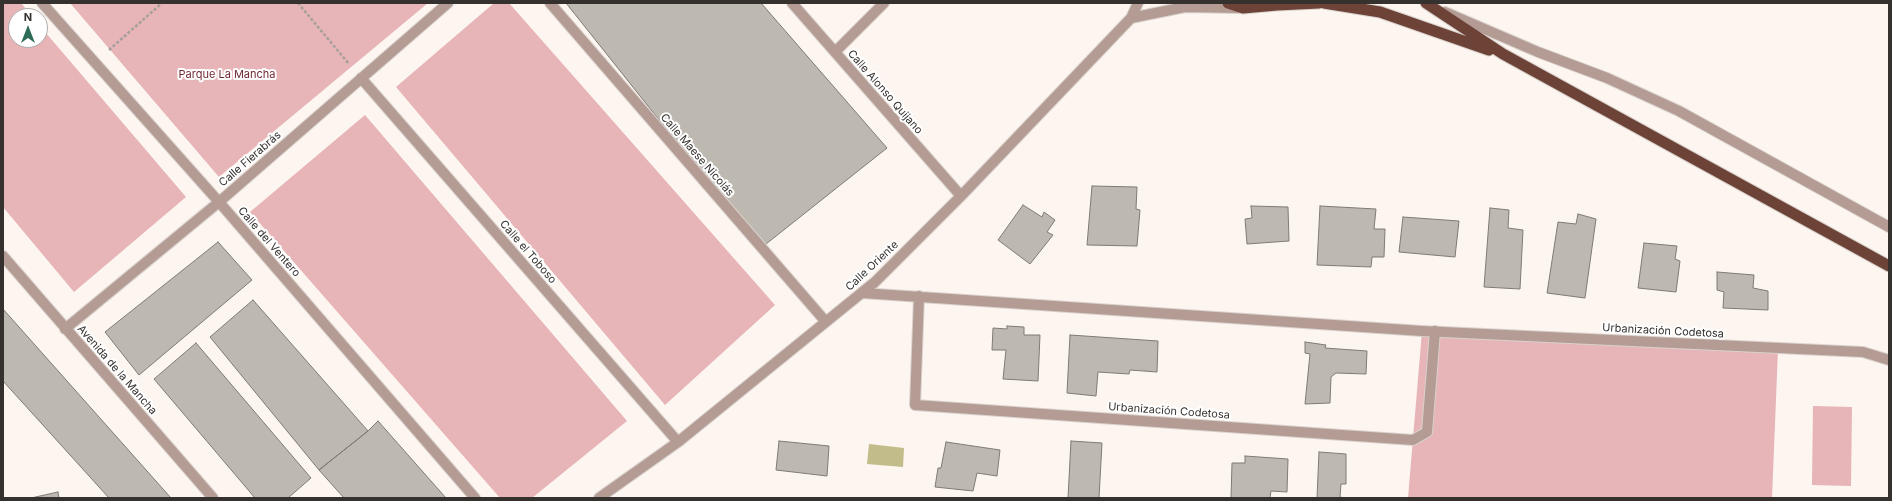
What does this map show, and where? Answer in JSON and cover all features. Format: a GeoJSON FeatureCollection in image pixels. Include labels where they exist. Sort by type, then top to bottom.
{"type":"FeatureCollection","features":[{"type":"Feature","properties":{"kind":"highway"},"geometry":{"type":"LineString","coordinates":[[1228,3],[1243,8],[1279,4],[1319,3]]}},
{"type":"Feature","properties":{"kind":"highway"},"geometry":{"type":"LineString","coordinates":[[1324,3],[1380,12],[1503,54]]}},
{"type":"Feature","properties":{"kind":"highway"},"geometry":{"type":"LineString","coordinates":[[1427,4],[1503,54],[1889,266]]}},
{"type":"Feature","properties":{"kind":"street","name":"Calle del Ventero"},"geometry":{"type":"LineString","coordinates":[[42,3],[219,202],[475,498]]}},
{"type":"Feature","properties":{"kind":"street","name":"Calle Fierabrás"},"geometry":{"type":"LineString","coordinates":[[65,329],[219,202],[448,3]]}},
{"type":"Feature","properties":{"kind":"street","name":"Calle Maese Nicolás"},"geometry":{"type":"LineString","coordinates":[[550,3],[826,322]]}},
{"type":"Feature","properties":{"kind":"street","name":"Calle Alonso Quijano"},"geometry":{"type":"LineString","coordinates":[[792,3],[961,196]]}},
{"type":"Feature","properties":{"kind":"street"},"geometry":{"type":"LineString","coordinates":[[835,52],[884,3]]}},
{"type":"Feature","properties":{"kind":"street","name":"Calle Oriente"},"geometry":{"type":"LineString","coordinates":[[600,498],[678,442],[875,282],[961,196],[1131,18],[1138,3]]}},
{"type":"Feature","properties":{"kind":"street"},"geometry":{"type":"LineString","coordinates":[[1427,4],[1538,52],[1607,78],[1679,111],[1889,227]]}},
{"type":"Feature","properties":{"kind":"street"},"geometry":{"type":"LineString","coordinates":[[1131,18],[1185,7],[1243,8]]}},
{"type":"Feature","properties":{"kind":"street","name":"Calle el Toboso"},"geometry":{"type":"LineString","coordinates":[[361,78],[678,442]]}},
{"type":"Feature","properties":{"kind":"street","name":"Avenida de la Mancha"},"geometry":{"type":"LineString","coordinates":[[3,256],[213,498]]}},
{"type":"Feature","properties":{"kind":"street","name":"Urbanización Codetosa"},"geometry":{"type":"LineString","coordinates":[[862,293],[1435,331],[1863,352],[1889,360]]}},
{"type":"Feature","properties":{"kind":"street","name":"Urbanización Codetosa"},"geometry":{"type":"LineString","coordinates":[[919,296],[915,405],[1413,440],[1427,432],[1435,331]]}},
{"type":"Feature","properties":{"kind":"path"},"geometry":{"type":"LineString","coordinates":[[96,63],[162,3]]}},
{"type":"Feature","properties":{"kind":"path"},"geometry":{"type":"LineString","coordinates":[[298,3],[361,78]]}},
{"type":"Feature","properties":{"kind":"green space"},"geometry":{"type":"Polygon","coordinates":[[[3,3],[21,3],[25,8],[8,8],[8,48],[48,48],[48,35],[186,197],[74,292],[3,207],[3,3]]]}},
{"type":"Feature","properties":{"kind":"green space","name":"Parque La Mancha"},"geometry":{"type":"Polygon","coordinates":[[[70,3],[428,3],[219,177],[70,3]]]}},
{"type":"Feature","properties":{"kind":"green space"},"geometry":{"type":"Polygon","coordinates":[[[494,3],[509,3],[775,305],[665,405],[396,87],[494,3]]]}},
{"type":"Feature","properties":{"kind":"green space"},"geometry":{"type":"Polygon","coordinates":[[[365,115],[627,421],[532,498],[500,498],[250,212],[365,115]]]}},
{"type":"Feature","properties":{"kind":"green space"},"geometry":{"type":"Polygon","coordinates":[[[1422,331],[1778,349],[1772,498],[1408,498],[1422,331]]]}},
{"type":"Feature","properties":{"kind":"green space"},"geometry":{"type":"Polygon","coordinates":[[[1813,406],[1852,407],[1851,486],[1812,485],[1813,406]]]}},
{"type":"Feature","properties":{"kind":"shaded area"},"geometry":{"type":"Polygon","coordinates":[[[869,444],[904,448],[903,467],[867,464],[869,444]]]}},
{"type":"Feature","properties":{"kind":"building"},"geometry":{"type":"Polygon","coordinates":[[[566,3],[761,3],[887,148],[761,248],[566,3]]]}},
{"type":"Feature","properties":{"kind":"building"},"geometry":{"type":"Polygon","coordinates":[[[1092,186],[1137,187],[1136,209],[1140,210],[1137,246],[1087,245],[1092,186]]]}},
{"type":"Feature","properties":{"kind":"building"},"geometry":{"type":"Polygon","coordinates":[[[1023,205],[1042,217],[1044,212],[1055,220],[1047,232],[1053,235],[1030,264],[998,240],[1023,205]]]}},
{"type":"Feature","properties":{"kind":"building"},"geometry":{"type":"Polygon","coordinates":[[[1251,206],[1288,207],[1289,241],[1247,244],[1245,219],[1252,218],[1251,206]]]}},
{"type":"Feature","properties":{"kind":"building"},"geometry":{"type":"Polygon","coordinates":[[[1320,206],[1376,209],[1374,229],[1385,229],[1384,257],[1372,257],[1371,267],[1317,265],[1320,206]]]}},
{"type":"Feature","properties":{"kind":"building"},"geometry":{"type":"Polygon","coordinates":[[[1490,208],[1509,210],[1508,228],[1523,230],[1520,289],[1484,287],[1490,208]]]}},
{"type":"Feature","properties":{"kind":"building"},"geometry":{"type":"Polygon","coordinates":[[[1578,214],[1596,219],[1585,298],[1547,293],[1558,222],[1576,224],[1578,214]]]}},
{"type":"Feature","properties":{"kind":"building"},"geometry":{"type":"Polygon","coordinates":[[[1403,217],[1459,221],[1455,257],[1399,252],[1403,217]]]}},
{"type":"Feature","properties":{"kind":"building"},"geometry":{"type":"Polygon","coordinates":[[[218,242],[252,280],[139,375],[105,332],[218,242]]]}},
{"type":"Feature","properties":{"kind":"building"},"geometry":{"type":"Polygon","coordinates":[[[1644,243],[1677,246],[1675,259],[1680,261],[1676,292],[1638,288],[1644,243]]]}},
{"type":"Feature","properties":{"kind":"building"},"geometry":{"type":"Polygon","coordinates":[[[1717,272],[1754,275],[1753,288],[1768,291],[1768,310],[1723,308],[1724,292],[1717,290],[1717,272]]]}},
{"type":"Feature","properties":{"kind":"building"},"geometry":{"type":"Polygon","coordinates":[[[253,300],[368,431],[319,470],[210,337],[253,300]]]}},
{"type":"Feature","properties":{"kind":"building"},"geometry":{"type":"Polygon","coordinates":[[[3,309],[171,498],[109,498],[3,381],[3,309]]]}},
{"type":"Feature","properties":{"kind":"building"},"geometry":{"type":"Polygon","coordinates":[[[1007,326],[1024,327],[1024,335],[1040,335],[1038,381],[1003,379],[1006,350],[992,350],[993,328],[1007,329],[1007,326]]]}},
{"type":"Feature","properties":{"kind":"building"},"geometry":{"type":"Polygon","coordinates":[[[1070,335],[1158,341],[1157,372],[1130,370],[1129,374],[1098,372],[1096,396],[1067,393],[1070,335]]]}},
{"type":"Feature","properties":{"kind":"building"},"geometry":{"type":"Polygon","coordinates":[[[1305,342],[1326,345],[1325,348],[1367,351],[1366,374],[1336,373],[1331,377],[1330,403],[1305,404],[1310,354],[1305,353],[1305,342]]]}},
{"type":"Feature","properties":{"kind":"building"},"geometry":{"type":"Polygon","coordinates":[[[196,343],[311,478],[288,498],[255,498],[154,379],[196,343]]]}},
{"type":"Feature","properties":{"kind":"building"},"geometry":{"type":"Polygon","coordinates":[[[378,421],[446,498],[344,498],[319,470],[368,431],[378,421]]]}},
{"type":"Feature","properties":{"kind":"building"},"geometry":{"type":"Polygon","coordinates":[[[779,441],[829,446],[827,476],[776,470],[779,441]]]}},
{"type":"Feature","properties":{"kind":"building"},"geometry":{"type":"Polygon","coordinates":[[[1071,441],[1102,443],[1099,498],[1068,498],[1071,441]]]}},
{"type":"Feature","properties":{"kind":"building"},"geometry":{"type":"Polygon","coordinates":[[[946,442],[1000,450],[997,476],[977,473],[973,491],[935,487],[938,468],[941,468],[946,442]]]}},
{"type":"Feature","properties":{"kind":"building"},"geometry":{"type":"Polygon","coordinates":[[[1319,452],[1346,454],[1346,484],[1341,484],[1340,497],[1345,498],[1317,498],[1319,452]]]}},
{"type":"Feature","properties":{"kind":"building"},"geometry":{"type":"Polygon","coordinates":[[[1245,456],[1288,459],[1287,492],[1271,491],[1270,498],[1231,498],[1232,463],[1245,463],[1245,456]]]}},
{"type":"Feature","properties":{"kind":"building"},"geometry":{"type":"Polygon","coordinates":[[[58,492],[59,498],[31,498],[58,492]]]}}]}
